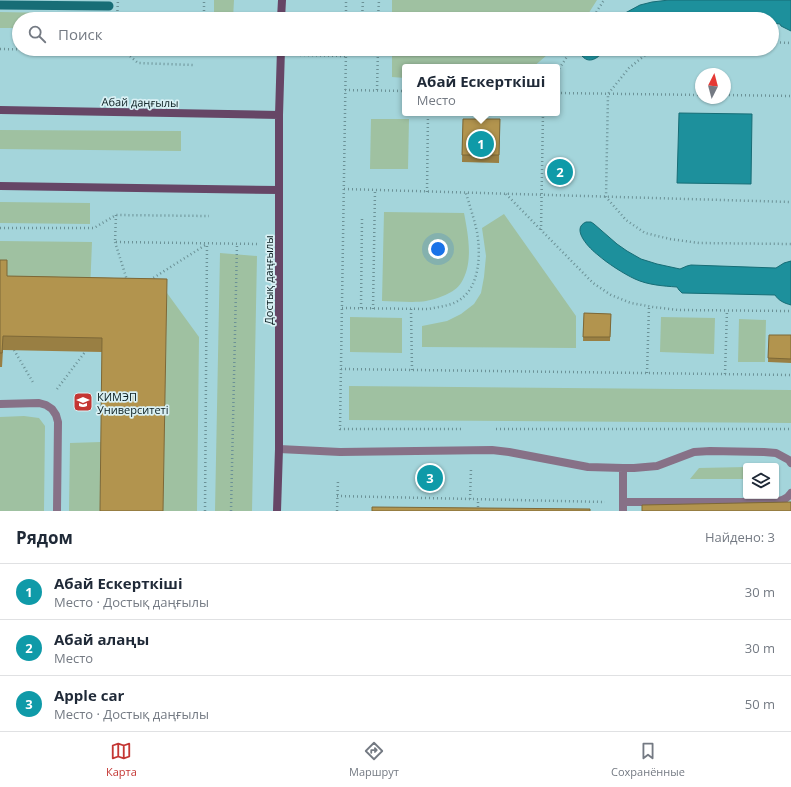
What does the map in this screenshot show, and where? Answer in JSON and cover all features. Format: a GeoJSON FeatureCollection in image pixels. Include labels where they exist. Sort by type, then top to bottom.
{"type":"FeatureCollection","features":[{"type":"Feature","properties":{"kind":"main road"},"geometry":{"type":"LineString","coordinates":[[281,12],[282,0]]}},
{"type":"Feature","properties":{"kind":"main road","name":"Достық даңғылы"},"geometry":{"type":"LineString","coordinates":[[277,511],[279,449],[279,190],[281,56]]}},
{"type":"Feature","properties":{"kind":"main road","name":"Абай даңғылы"},"geometry":{"type":"LineString","coordinates":[[0,110],[280,116]]}},
{"type":"Feature","properties":{"kind":"main road"},"geometry":{"type":"LineString","coordinates":[[0,186],[279,190]]}},
{"type":"Feature","properties":{"kind":"lane"},"geometry":{"type":"LineString","coordinates":[[0,404],[39,403],[52,409],[56,415],[58,422],[57,511]]}},
{"type":"Feature","properties":{"kind":"lane"},"geometry":{"type":"LineString","coordinates":[[279,449],[340,452],[492,450],[588,467],[623,468],[656,466],[694,452],[764,452],[776,453],[789,460],[791,463]]}},
{"type":"Feature","properties":{"kind":"lane"},"geometry":{"type":"LineString","coordinates":[[623,468],[623,507],[770,502],[783,500],[791,493]]}},
{"type":"Feature","properties":{"kind":"path"},"geometry":{"type":"LineString","coordinates":[[117,12],[118,0]]}},
{"type":"Feature","properties":{"kind":"path"},"geometry":{"type":"LineString","coordinates":[[204,0],[204,12]]}},
{"type":"Feature","properties":{"kind":"path"},"geometry":{"type":"LineString","coordinates":[[346,0],[346,12]]}},
{"type":"Feature","properties":{"kind":"path"},"geometry":{"type":"LineString","coordinates":[[362,12],[363,0]]}},
{"type":"Feature","properties":{"kind":"path"},"geometry":{"type":"LineString","coordinates":[[378,12],[379,0]]}},
{"type":"Feature","properties":{"kind":"path"},"geometry":{"type":"LineString","coordinates":[[596,12],[604,0]]}},
{"type":"Feature","properties":{"kind":"path"},"geometry":{"type":"LineString","coordinates":[[779,42],[791,42]]}},
{"type":"Feature","properties":{"kind":"path"},"geometry":{"type":"LineString","coordinates":[[0,49],[12,49]]}},
{"type":"Feature","properties":{"kind":"path"},"geometry":{"type":"LineString","coordinates":[[130,56],[138,63],[193,65]]}},
{"type":"Feature","properties":{"kind":"path"},"geometry":{"type":"LineString","coordinates":[[346,56],[340,429],[463,429]]}},
{"type":"Feature","properties":{"kind":"path"},"geometry":{"type":"LineString","coordinates":[[378,56],[378,90]]}},
{"type":"Feature","properties":{"kind":"path"},"geometry":{"type":"LineString","coordinates":[[560,67],[567,56]]}},
{"type":"Feature","properties":{"kind":"path"},"geometry":{"type":"LineString","coordinates":[[644,56],[629,68],[608,94],[606,197],[626,220],[645,232],[670,239],[699,242],[791,244]]}},
{"type":"Feature","properties":{"kind":"path"},"geometry":{"type":"LineString","coordinates":[[345,90],[402,91]]}},
{"type":"Feature","properties":{"kind":"path"},"geometry":{"type":"LineString","coordinates":[[560,93],[695,95]]}},
{"type":"Feature","properties":{"kind":"path"},"geometry":{"type":"LineString","coordinates":[[731,95],[791,96]]}},
{"type":"Feature","properties":{"kind":"path"},"geometry":{"type":"LineString","coordinates":[[427,192],[428,116]]}},
{"type":"Feature","properties":{"kind":"path"},"geometry":{"type":"LineString","coordinates":[[540,230],[543,116]]}},
{"type":"Feature","properties":{"kind":"path"},"geometry":{"type":"LineString","coordinates":[[344,189],[791,202]]}},
{"type":"Feature","properties":{"kind":"path"},"geometry":{"type":"LineString","coordinates":[[373,309],[375,190]]}},
{"type":"Feature","properties":{"kind":"path"},"geometry":{"type":"LineString","coordinates":[[342,308],[429,309],[457,302],[467,293],[474,282],[478,265],[479,249],[477,233],[466,193]]}},
{"type":"Feature","properties":{"kind":"path"},"geometry":{"type":"LineString","coordinates":[[506,194],[593,283],[611,295],[631,303],[678,310],[791,311]]}},
{"type":"Feature","properties":{"kind":"path"},"geometry":{"type":"LineString","coordinates":[[0,228],[94,228],[116,215],[209,216]]}},
{"type":"Feature","properties":{"kind":"path"},"geometry":{"type":"LineString","coordinates":[[116,215],[115,242],[129,285]]}},
{"type":"Feature","properties":{"kind":"path"},"geometry":{"type":"LineString","coordinates":[[361,308],[362,218]]}},
{"type":"Feature","properties":{"kind":"path"},"geometry":{"type":"LineString","coordinates":[[115,242],[258,244]]}},
{"type":"Feature","properties":{"kind":"path"},"geometry":{"type":"LineString","coordinates":[[144,284],[207,244]]}},
{"type":"Feature","properties":{"kind":"path"},"geometry":{"type":"LineString","coordinates":[[205,511],[207,244]]}},
{"type":"Feature","properties":{"kind":"path"},"geometry":{"type":"LineString","coordinates":[[231,511],[237,244]]}},
{"type":"Feature","properties":{"kind":"path"},"geometry":{"type":"LineString","coordinates":[[647,373],[649,306]]}},
{"type":"Feature","properties":{"kind":"path"},"geometry":{"type":"LineString","coordinates":[[411,309],[412,370]]}},
{"type":"Feature","properties":{"kind":"path"},"geometry":{"type":"LineString","coordinates":[[725,374],[727,310]]}},
{"type":"Feature","properties":{"kind":"path"},"geometry":{"type":"LineString","coordinates":[[14,350],[46,405],[86,352]]}},
{"type":"Feature","properties":{"kind":"path"},"geometry":{"type":"LineString","coordinates":[[341,369],[791,375]]}},
{"type":"Feature","properties":{"kind":"path"},"geometry":{"type":"LineString","coordinates":[[494,429],[791,429]]}},
{"type":"Feature","properties":{"kind":"path"},"geometry":{"type":"LineString","coordinates":[[470,499],[471,468]]}},
{"type":"Feature","properties":{"kind":"path"},"geometry":{"type":"LineString","coordinates":[[337,511],[338,480]]}},
{"type":"Feature","properties":{"kind":"path"},"geometry":{"type":"LineString","coordinates":[[337,496],[478,499],[623,507]]}},
{"type":"Feature","properties":{"kind":"path"},"geometry":{"type":"LineString","coordinates":[[478,499],[478,511]]}},
{"type":"Feature","properties":{"kind":"green space"},"geometry":{"type":"Polygon","coordinates":[[[214,0],[234,0],[233,12],[214,12],[214,0]]]}},
{"type":"Feature","properties":{"kind":"green space"},"geometry":{"type":"Polygon","coordinates":[[[392,0],[597,0],[589,12],[392,12],[392,0]]]}},
{"type":"Feature","properties":{"kind":"green space"},"geometry":{"type":"Polygon","coordinates":[[[0,12],[12,12],[12,28],[0,28],[0,12]]]}},
{"type":"Feature","properties":{"kind":"green space"},"geometry":{"type":"Polygon","coordinates":[[[392,56],[546,56],[536,64],[402,64],[402,78],[392,77],[392,56]]]}},
{"type":"Feature","properties":{"kind":"green space"},"geometry":{"type":"Polygon","coordinates":[[[371,119],[409,119],[408,169],[370,169],[371,119]]]}},
{"type":"Feature","properties":{"kind":"green space"},"geometry":{"type":"Polygon","coordinates":[[[0,130],[181,131],[181,151],[0,149],[0,130]]]}},
{"type":"Feature","properties":{"kind":"green space"},"geometry":{"type":"Polygon","coordinates":[[[0,202],[90,203],[90,224],[0,223],[0,202]]]}},
{"type":"Feature","properties":{"kind":"green space"},"geometry":{"type":"Polygon","coordinates":[[[384,212],[464,213],[469,248],[468,267],[461,283],[455,290],[435,299],[421,302],[382,301],[384,212]]]}},
{"type":"Feature","properties":{"kind":"green space"},"geometry":{"type":"Polygon","coordinates":[[[504,214],[576,316],[576,348],[422,347],[422,326],[447,321],[461,314],[474,304],[481,293],[486,256],[482,228],[504,214]]]}},
{"type":"Feature","properties":{"kind":"green space"},"geometry":{"type":"Polygon","coordinates":[[[0,241],[92,242],[90,292],[7,290],[0,274],[0,241]]]}},
{"type":"Feature","properties":{"kind":"green space"},"geometry":{"type":"Polygon","coordinates":[[[220,253],[257,256],[252,511],[215,511],[220,253]]]}},
{"type":"Feature","properties":{"kind":"green space"},"geometry":{"type":"Polygon","coordinates":[[[167,293],[199,337],[197,511],[163,511],[167,293]]]}},
{"type":"Feature","properties":{"kind":"green space"},"geometry":{"type":"Polygon","coordinates":[[[350,317],[402,318],[402,353],[350,352],[350,317]]]}},
{"type":"Feature","properties":{"kind":"green space"},"geometry":{"type":"Polygon","coordinates":[[[661,317],[715,318],[714,354],[660,352],[661,317]]]}},
{"type":"Feature","properties":{"kind":"green space"},"geometry":{"type":"Polygon","coordinates":[[[739,319],[766,320],[765,362],[738,362],[739,319]]]}},
{"type":"Feature","properties":{"kind":"green space"},"geometry":{"type":"Polygon","coordinates":[[[349,386],[791,390],[791,423],[349,420],[349,386]]]}},
{"type":"Feature","properties":{"kind":"green space"},"geometry":{"type":"Polygon","coordinates":[[[24,416],[39,418],[45,426],[44,511],[0,511],[0,417],[24,416]]]}},
{"type":"Feature","properties":{"kind":"green space"},"geometry":{"type":"Polygon","coordinates":[[[101,442],[100,511],[69,511],[70,443],[101,442]]]}},
{"type":"Feature","properties":{"kind":"green space"},"geometry":{"type":"Polygon","coordinates":[[[743,467],[743,479],[690,479],[699,468],[743,467]]]}},
{"type":"Feature","properties":{"kind":"water"},"geometry":{"type":"Polygon","coordinates":[[[669,0],[791,0],[791,31],[779,24],[779,12],[627,12],[640,5],[669,0]]]}},
{"type":"Feature","properties":{"kind":"water"},"geometry":{"type":"Polygon","coordinates":[[[582,56],[598,56],[592,60],[585,59],[582,56]]]}},
{"type":"Feature","properties":{"kind":"water"},"geometry":{"type":"Polygon","coordinates":[[[679,113],[752,114],[751,184],[677,183],[679,113]]]}},
{"type":"Feature","properties":{"kind":"water"},"geometry":{"type":"Polygon","coordinates":[[[586,222],[591,222],[594,224],[617,244],[641,259],[680,269],[691,265],[776,268],[791,261],[791,305],[782,302],[775,295],[682,293],[677,287],[656,285],[640,281],[616,268],[586,244],[580,229],[586,222]]]}},
{"type":"Feature","properties":{"kind":"building"},"geometry":{"type":"Polygon","coordinates":[[[463,119],[500,119],[499,155],[462,155],[463,119]]]}},
{"type":"Feature","properties":{"kind":"building"},"geometry":{"type":"Polygon","coordinates":[[[0,260],[7,260],[7,276],[167,279],[163,511],[100,511],[102,338],[3,336],[2,353],[0,353],[0,260]]]}},
{"type":"Feature","properties":{"kind":"building"},"geometry":{"type":"Polygon","coordinates":[[[584,313],[611,314],[610,337],[583,337],[584,313]]]}},
{"type":"Feature","properties":{"kind":"building"},"geometry":{"type":"Polygon","coordinates":[[[769,335],[791,335],[791,359],[768,358],[769,335]]]}},
{"type":"Feature","properties":{"kind":"building"},"geometry":{"type":"Polygon","coordinates":[[[791,502],[791,511],[642,511],[642,505],[791,502]]]}},
{"type":"Feature","properties":{"kind":"building"},"geometry":{"type":"Polygon","coordinates":[[[372,507],[590,509],[590,511],[372,511],[372,507]]]}},
{"type":"Feature","properties":{"kind":"waterway"},"geometry":{"type":"LineString","coordinates":[[0,5],[109,6]]}},
{"type":"Feature","properties":{"kind":"place","name":"Абай Ескерткіші"},"geometry":{"type":"Point","coordinates":[481,144]}},
{"type":"Feature","properties":{"kind":"place","name":"Абай алаңы"},"geometry":{"type":"Point","coordinates":[560,172]}},
{"type":"Feature","properties":{"kind":"place","name":"КИМЭП Университеті"},"geometry":{"type":"Point","coordinates":[83,402]}},
{"type":"Feature","properties":{"kind":"place","name":"Apple car"},"geometry":{"type":"Point","coordinates":[430,478]}}]}
